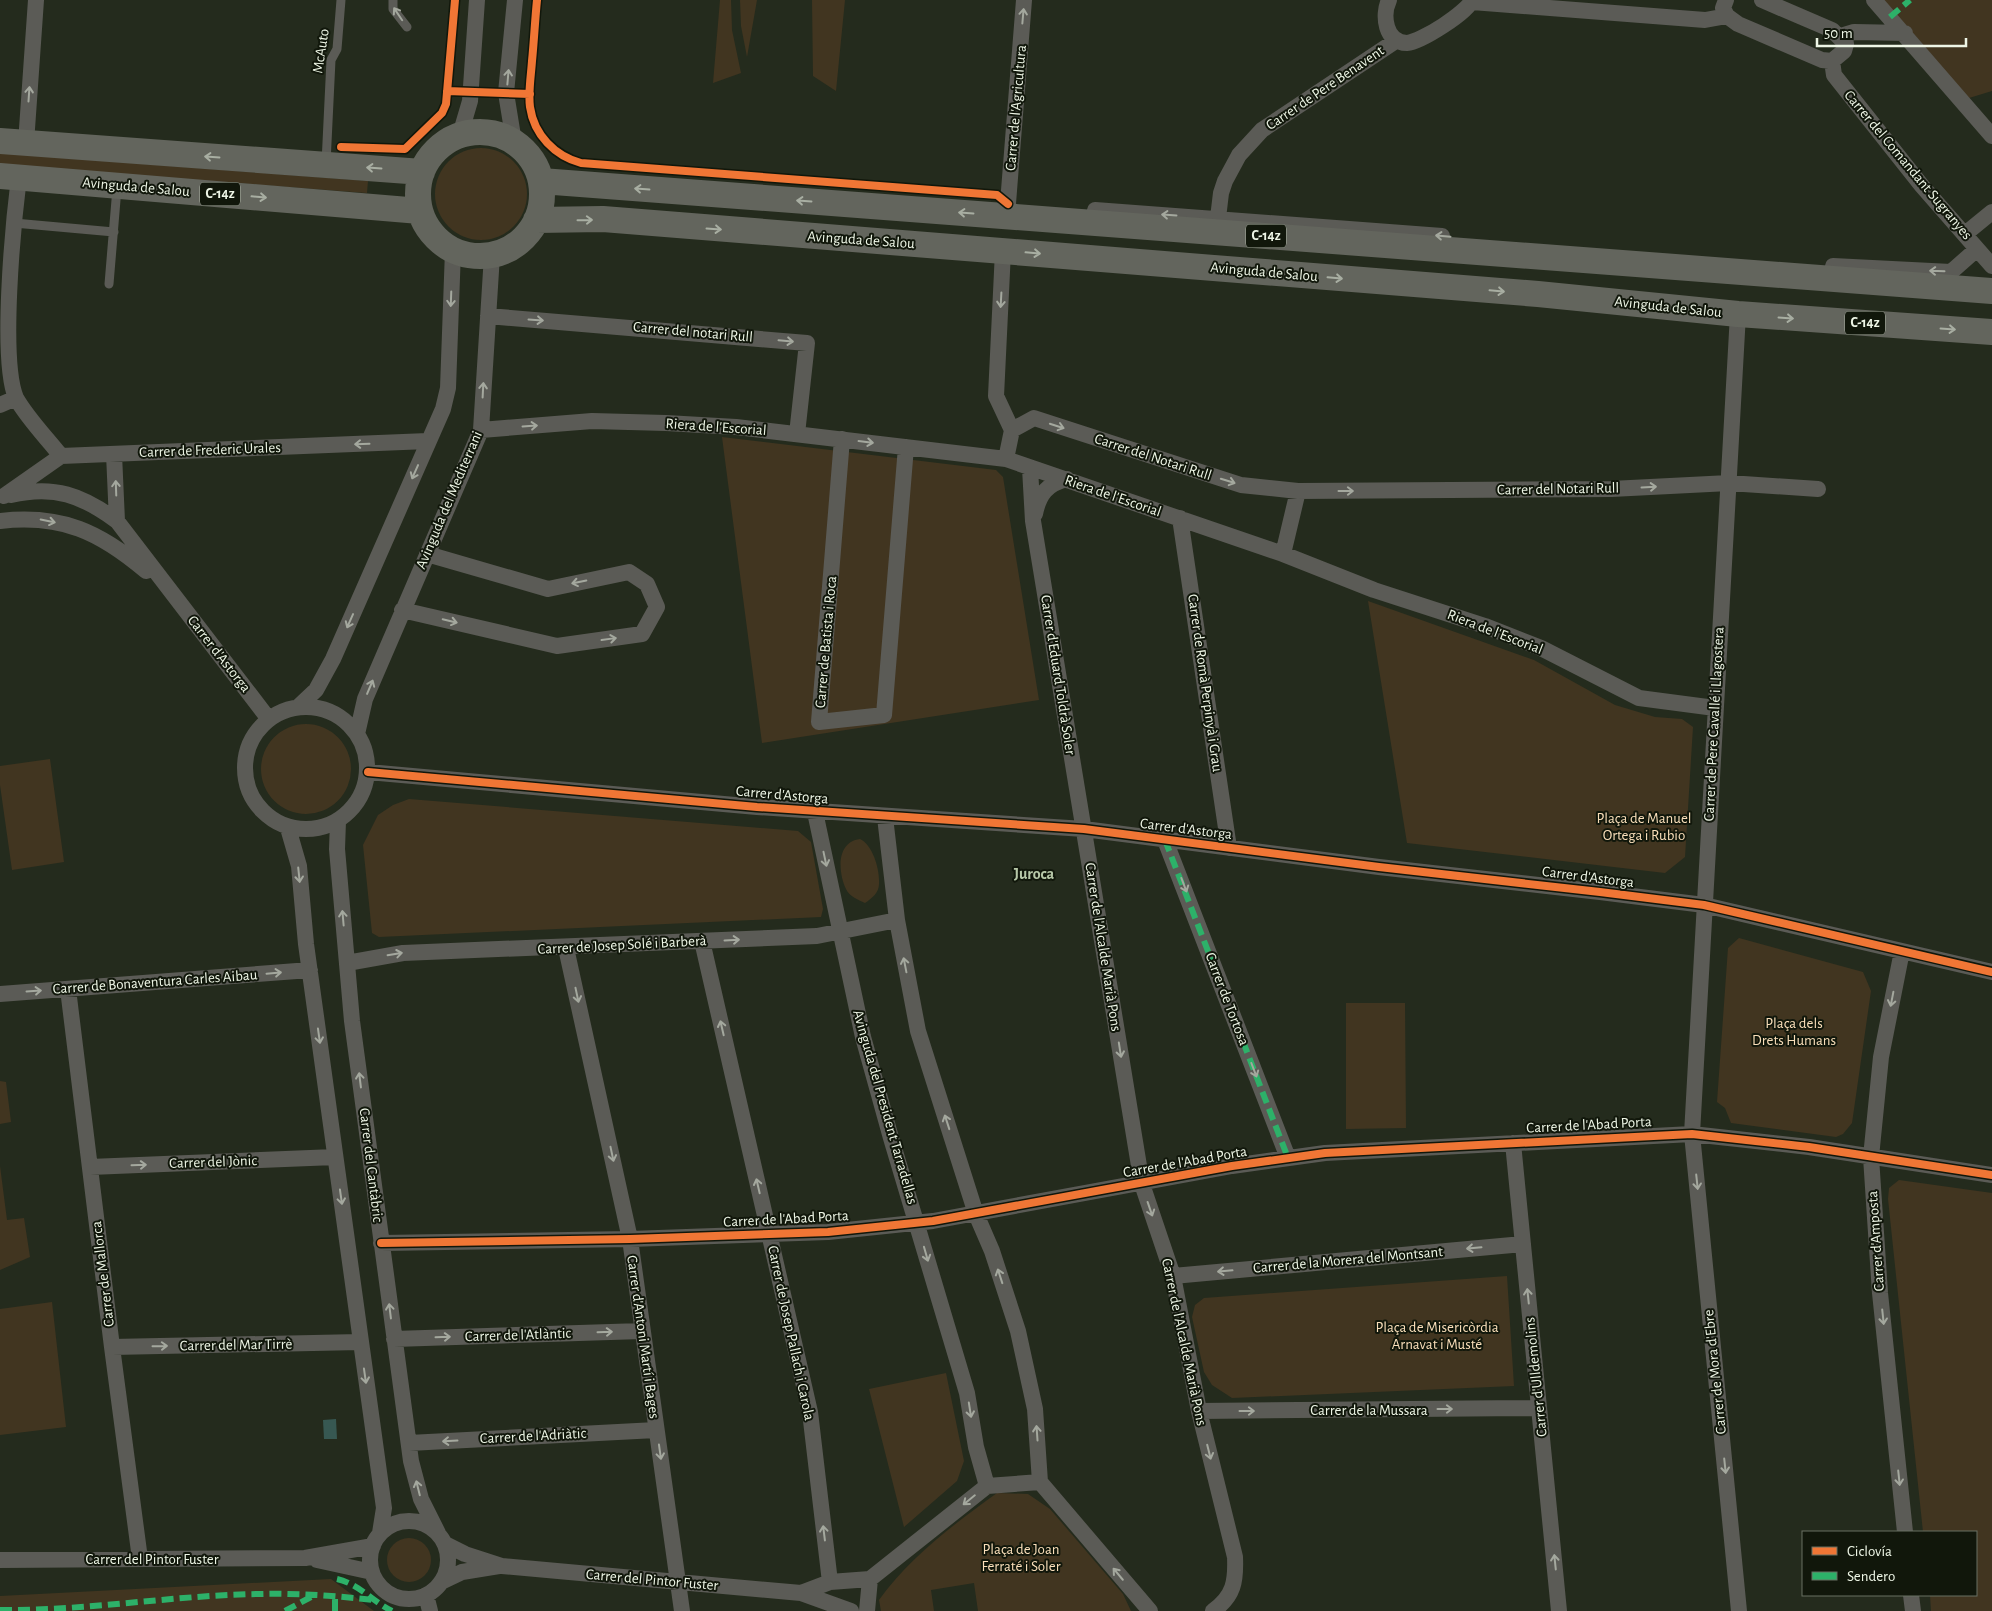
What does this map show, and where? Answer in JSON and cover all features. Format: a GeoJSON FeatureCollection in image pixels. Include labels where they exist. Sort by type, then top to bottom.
{"type":"FeatureCollection","features":[{"type":"Feature","properties":{"kind":"main road"},"geometry":{"type":"LineString","coordinates":[[483,132],[499,135],[514,142],[531,160],[541,181],[541,201],[536,220],[521,240],[507,250],[492,255],[468,255],[453,250],[436,238],[420,211],[418,187],[422,172],[435,152],[460,135],[483,132]]}},
{"type":"Feature","properties":{"kind":"main road"},"geometry":{"type":"LineString","coordinates":[[0,141],[422,172]]}},
{"type":"Feature","properties":{"kind":"main road","name":"Avinguda de Salou"},"geometry":{"type":"LineString","coordinates":[[9,177],[420,211]]}},
{"type":"Feature","properties":{"kind":"main road","name":"C-14z"},"geometry":{"type":"LineString","coordinates":[[541,181],[1008,210],[1992,291]]}},
{"type":"Feature","properties":{"kind":"main road","name":"Avinguda de Salou"},"geometry":{"type":"LineString","coordinates":[[536,220],[603,219],[1538,294],[1738,314],[1992,332]]}},
{"type":"Feature","properties":{"kind":"street"},"geometry":{"type":"LineString","coordinates":[[26,143],[36,0]]}},
{"type":"Feature","properties":{"kind":"street"},"geometry":{"type":"LineString","coordinates":[[460,135],[470,101],[477,0]]}},
{"type":"Feature","properties":{"kind":"street"},"geometry":{"type":"LineString","coordinates":[[514,142],[506,93],[515,0]]}},
{"type":"Feature","properties":{"kind":"street","name":"Carrer de l'Agricultura"},"geometry":{"type":"LineString","coordinates":[[1008,210],[1024,0]]}},
{"type":"Feature","properties":{"kind":"street"},"geometry":{"type":"LineString","coordinates":[[1389,0],[1384,10],[1384,20],[1389,31],[1397,40],[1407,43],[1420,38],[1467,10],[1472,1],[1705,20],[1727,8],[1738,24],[1822,60],[1832,61],[1844,51],[1846,44],[1832,30],[1762,0]]}},
{"type":"Feature","properties":{"kind":"street"},"geometry":{"type":"LineString","coordinates":[[1874,0],[1905,33],[1992,136]]}},
{"type":"Feature","properties":{"kind":"street"},"geometry":{"type":"LineString","coordinates":[[1840,36],[1854,32],[1905,33]]}},
{"type":"Feature","properties":{"kind":"street","name":"Carrer de Pere Benavent"},"geometry":{"type":"LineString","coordinates":[[1218,218],[1221,193],[1239,155],[1262,130],[1397,40]]}},
{"type":"Feature","properties":{"kind":"street","name":"Carrer del Comandant Sugranyes"},"geometry":{"type":"LineString","coordinates":[[1832,61],[1834,75],[1922,186],[1992,266]]}},
{"type":"Feature","properties":{"kind":"street"},"geometry":{"type":"LineString","coordinates":[[2,497],[61,456],[16,398],[3,358],[3,296],[14,224],[9,177]]}},
{"type":"Feature","properties":{"kind":"street"},"geometry":{"type":"LineString","coordinates":[[1008,210],[1218,218],[1878,269],[1951,272],[1977,249]]}},
{"type":"Feature","properties":{"kind":"street"},"geometry":{"type":"LineString","coordinates":[[1965,234],[1992,212]]}},
{"type":"Feature","properties":{"kind":"street"},"geometry":{"type":"LineString","coordinates":[[298,708],[316,690],[333,659],[443,409],[448,388],[453,250]]}},
{"type":"Feature","properties":{"kind":"street"},"geometry":{"type":"LineString","coordinates":[[1003,251],[996,396],[1012,430],[1006,459]]}},
{"type":"Feature","properties":{"kind":"street","name":"Avinguda del Mediterrani"},"geometry":{"type":"LineString","coordinates":[[357,734],[365,699],[481,430],[492,255]]}},
{"type":"Feature","properties":{"kind":"street","name":"Carrer de Pere Cavallé i Llagostera"},"geometry":{"type":"LineString","coordinates":[[1692,1134],[1738,314]]}},
{"type":"Feature","properties":{"kind":"street","name":"Carrer del notari Rull"},"geometry":{"type":"LineString","coordinates":[[488,316],[807,343],[798,434]]}},
{"type":"Feature","properties":{"kind":"street"},"geometry":{"type":"LineString","coordinates":[[0,405],[16,398]]}},
{"type":"Feature","properties":{"kind":"street","name":"Carrer del Notari Rull"},"geometry":{"type":"LineString","coordinates":[[1012,430],[1034,418],[1241,485],[1298,492],[1611,489],[1729,483],[1818,489]]}},
{"type":"Feature","properties":{"kind":"street","name":"Riera de l'Escorial"},"geometry":{"type":"LineString","coordinates":[[481,430],[592,421],[736,427],[1006,459],[1283,554],[1374,590],[1504,633],[1541,648],[1639,698],[1715,708]]}},
{"type":"Feature","properties":{"kind":"street","name":"Carrer de Batista i Roca"},"geometry":{"type":"LineString","coordinates":[[842,439],[819,722],[884,715],[906,447]]}},
{"type":"Feature","properties":{"kind":"street","name":"Carrer de Frederic Urales"},"geometry":{"type":"LineString","coordinates":[[61,456],[428,441]]}},
{"type":"Feature","properties":{"kind":"street"},"geometry":{"type":"LineString","coordinates":[[114,454],[117,521]]}},
{"type":"Feature","properties":{"kind":"street","name":"Carrer d'Eduard Toldrà Soler"},"geometry":{"type":"LineString","coordinates":[[1030,468],[1033,521],[1084,829]]}},
{"type":"Feature","properties":{"kind":"street","name":"Carrer d'Eduard Toldrà Soler"},"geometry":{"type":"LineString","coordinates":[[1033,521],[1039,498],[1048,487],[1054,483],[1067,480]]}},
{"type":"Feature","properties":{"kind":"street","name":"Carrer d'Astorga"},"geometry":{"type":"LineString","coordinates":[[2,497],[26,491],[56,491],[95,505],[117,521],[268,718]]}},
{"type":"Feature","properties":{"kind":"street"},"geometry":{"type":"LineString","coordinates":[[1283,554],[1298,492]]}},
{"type":"Feature","properties":{"kind":"street","name":"Carrer de Romà Perpinyà i Grau"},"geometry":{"type":"LineString","coordinates":[[1180,518],[1229,848]]}},
{"type":"Feature","properties":{"kind":"street","name":"Carrer d'Astorga"},"geometry":{"type":"LineString","coordinates":[[0,521],[40,519],[102,538],[118,548],[169,591]]}},
{"type":"Feature","properties":{"kind":"street"},"geometry":{"type":"LineString","coordinates":[[402,610],[557,646],[642,634],[657,607],[647,584],[629,572],[548,589],[427,554]]}},
{"type":"Feature","properties":{"kind":"street"},"geometry":{"type":"LineString","coordinates":[[310,707],[330,712],[347,722],[357,734],[365,751],[368,772],[366,785],[358,801],[348,814],[338,821],[310,830],[288,828],[268,817],[259,808],[250,794],[246,782],[245,760],[252,741],[268,718],[298,708],[310,707]]}},
{"type":"Feature","properties":{"kind":"street","name":"Carrer d'Astorga"},"geometry":{"type":"LineString","coordinates":[[368,772],[815,812],[1084,829],[1704,905],[1992,972]]}},
{"type":"Feature","properties":{"kind":"street","name":"Avinguda del President Tarradellas"},"geometry":{"type":"LineString","coordinates":[[815,812],[863,1037],[967,1393],[976,1447],[987,1486]]}},
{"type":"Feature","properties":{"kind":"street"},"geometry":{"type":"LineString","coordinates":[[885,817],[897,920],[918,1031],[976,1214],[992,1251],[1018,1331],[1035,1409],[1040,1482],[1150,1611]]}},
{"type":"Feature","properties":{"kind":"street","name":"Carrer del Cantàbric"},"geometry":{"type":"LineString","coordinates":[[338,821],[337,850],[347,962],[394,1339],[409,1443],[421,1499],[441,1538]]}},
{"type":"Feature","properties":{"kind":"street"},"geometry":{"type":"LineString","coordinates":[[288,828],[299,866],[310,970],[384,1508],[370,1556],[372,1572],[380,1585],[391,1594],[409,1599],[426,1595],[441,1582],[448,1561],[441,1538],[423,1523],[408,1521],[390,1526],[376,1540]]}},
{"type":"Feature","properties":{"kind":"street","name":"Carrer de l'Alcalde Marià Pons"},"geometry":{"type":"LineString","coordinates":[[1084,829],[1142,1184],[1173,1276],[1199,1411],[1235,1556],[1236,1581],[1224,1604],[1213,1611]]}},
{"type":"Feature","properties":{"kind":"street","name":"Carrer de Tortosa"},"geometry":{"type":"LineString","coordinates":[[1166,840],[1288,1158]]}},
{"type":"Feature","properties":{"kind":"street","name":"Carrer de Josep Solé i Barberà"},"geometry":{"type":"LineString","coordinates":[[347,962],[403,953],[566,948],[817,936],[897,920]]}},
{"type":"Feature","properties":{"kind":"street","name":"Carrer de Josep Pallach i Carola"},"geometry":{"type":"LineString","coordinates":[[702,941],[810,1412],[830,1582]]}},
{"type":"Feature","properties":{"kind":"street","name":"Carrer d'Antoni Martí i Bages"},"geometry":{"type":"LineString","coordinates":[[566,948],[630,1239],[682,1611]]}},
{"type":"Feature","properties":{"kind":"street","name":"Carrer d'Amposta"},"geometry":{"type":"LineString","coordinates":[[1902,951],[1881,1057],[1871,1157],[1880,1293],[1904,1531]]}},
{"type":"Feature","properties":{"kind":"street","name":"Carrer de Bonaventura Carles Aibau"},"geometry":{"type":"LineString","coordinates":[[0,994],[310,970]]}},
{"type":"Feature","properties":{"kind":"street","name":"Carrer de Mallorca"},"geometry":{"type":"LineString","coordinates":[[68,989],[140,1559]]}},
{"type":"Feature","properties":{"kind":"street","name":"Carrer de l'Abad Porta"},"geometry":{"type":"LineString","coordinates":[[382,1243],[630,1239],[828,1232],[918,1223],[976,1214],[1325,1153],[1692,1134],[1809,1146],[1992,1175]]}},
{"type":"Feature","properties":{"kind":"street","name":"Carrer de Mora d'Ebre"},"geometry":{"type":"LineString","coordinates":[[1692,1134],[1739,1611]]}},
{"type":"Feature","properties":{"kind":"street","name":"Carrer d'Ulldemolins"},"geometry":{"type":"LineString","coordinates":[[1513,1143],[1559,1611]]}},
{"type":"Feature","properties":{"kind":"street","name":"Carrer del Jònic"},"geometry":{"type":"LineString","coordinates":[[90,1167],[335,1156]]}},
{"type":"Feature","properties":{"kind":"street","name":"Carrer de la Morera del Montsant"},"geometry":{"type":"LineString","coordinates":[[1173,1276],[1523,1244]]}},
{"type":"Feature","properties":{"kind":"street","name":"Carrer de l'Atlàntic"},"geometry":{"type":"LineString","coordinates":[[394,1339],[642,1330]]}},
{"type":"Feature","properties":{"kind":"street","name":"Carrer del Mar Tirrè"},"geometry":{"type":"LineString","coordinates":[[112,1348],[360,1342]]}},
{"type":"Feature","properties":{"kind":"street","name":"Carrer de la Mussara"},"geometry":{"type":"LineString","coordinates":[[1199,1411],[1539,1408]]}},
{"type":"Feature","properties":{"kind":"street","name":"Carrer de l'Adriàtic"},"geometry":{"type":"LineString","coordinates":[[409,1443],[656,1430]]}},
{"type":"Feature","properties":{"kind":"street"},"geometry":{"type":"LineString","coordinates":[[867,1611],[870,1580],[987,1486],[1040,1482]]}},
{"type":"Feature","properties":{"kind":"street","name":"Carrer del Pintor Fuster"},"geometry":{"type":"LineString","coordinates":[[441,1538],[464,1554],[502,1566],[801,1592],[851,1611]]}},
{"type":"Feature","properties":{"kind":"street","name":"Carrer del Pintor Fuster"},"geometry":{"type":"LineString","coordinates":[[305,1558],[376,1540]]}},
{"type":"Feature","properties":{"kind":"street","name":"Carrer del Pintor Fuster"},"geometry":{"type":"LineString","coordinates":[[0,1560],[305,1558],[372,1572]]}},
{"type":"Feature","properties":{"kind":"street","name":"Carrer del Pintor Fuster"},"geometry":{"type":"LineString","coordinates":[[441,1582],[462,1572],[502,1566]]}},
{"type":"Feature","properties":{"kind":"street","name":"Carrer del Pintor Fuster"},"geometry":{"type":"LineString","coordinates":[[801,1592],[830,1582],[870,1580]]}},
{"type":"Feature","properties":{"kind":"street"},"geometry":{"type":"LineString","coordinates":[[426,1595],[430,1611]]}},
{"type":"Feature","properties":{"kind":"street"},"geometry":{"type":"LineString","coordinates":[[1911,1596],[1913,1611]]}},
{"type":"Feature","properties":{"kind":"lane","name":"McAuto"},"geometry":{"type":"LineString","coordinates":[[326,165],[331,60],[337,49],[341,0]]}},
{"type":"Feature","properties":{"kind":"lane"},"geometry":{"type":"LineString","coordinates":[[394,0],[393,9],[407,27]]}},
{"type":"Feature","properties":{"kind":"lane"},"geometry":{"type":"LineString","coordinates":[[109,284],[117,186]]}},
{"type":"Feature","properties":{"kind":"lane"},"geometry":{"type":"LineString","coordinates":[[14,224],[114,232]]}},
{"type":"Feature","properties":{"kind":"green space"},"geometry":{"type":"Polygon","coordinates":[[[720,0],[731,0],[732,30],[741,73],[713,83],[720,0]]]}},
{"type":"Feature","properties":{"kind":"green space"},"geometry":{"type":"Polygon","coordinates":[[[740,0],[757,0],[747,57],[741,26],[740,0]]]}},
{"type":"Feature","properties":{"kind":"green space"},"geometry":{"type":"Polygon","coordinates":[[[812,0],[845,0],[836,91],[813,76],[812,0]]]}},
{"type":"Feature","properties":{"kind":"green space"},"geometry":{"type":"Polygon","coordinates":[[[1881,0],[1992,0],[1992,91],[1969,98],[1881,0]]]}},
{"type":"Feature","properties":{"kind":"green space"},"geometry":{"type":"Polygon","coordinates":[[[481,148],[499,152],[513,162],[523,176],[527,194],[523,212],[513,226],[499,236],[481,240],[463,236],[449,226],[439,212],[435,194],[439,176],[449,162],[463,152],[481,148]]]}},
{"type":"Feature","properties":{"kind":"green space"},"geometry":{"type":"Polygon","coordinates":[[[0,153],[368,181],[367,193],[0,165],[0,153]]]}},
{"type":"Feature","properties":{"kind":"green space"},"geometry":{"type":"Polygon","coordinates":[[[722,437],[996,470],[1003,477],[1039,700],[762,743],[722,437]]]}},
{"type":"Feature","properties":{"kind":"green space","name":"Plaça de Manuel Ortega i Rubio"},"geometry":{"type":"Polygon","coordinates":[[[1368,601],[1534,660],[1615,705],[1655,717],[1682,719],[1693,727],[1685,857],[1665,873],[1407,843],[1368,601]]]}},
{"type":"Feature","properties":{"kind":"green space"},"geometry":{"type":"Polygon","coordinates":[[[306,724],[315,725],[331,732],[343,744],[350,760],[350,778],[343,794],[331,806],[315,813],[306,814],[297,813],[281,806],[269,794],[262,778],[261,769],[262,760],[269,744],[281,732],[297,725],[306,724]]]}},
{"type":"Feature","properties":{"kind":"green space"},"geometry":{"type":"Polygon","coordinates":[[[50,759],[64,862],[12,870],[0,785],[0,766],[50,759]]]}},
{"type":"Feature","properties":{"kind":"green space"},"geometry":{"type":"Polygon","coordinates":[[[409,799],[798,831],[811,842],[823,909],[821,917],[379,937],[372,933],[363,845],[378,815],[393,805],[409,799]]]}},
{"type":"Feature","properties":{"kind":"green space"},"geometry":{"type":"Polygon","coordinates":[[[860,839],[865,842],[872,852],[879,878],[879,887],[876,893],[865,903],[849,894],[841,874],[843,852],[852,841],[860,839]]]}},
{"type":"Feature","properties":{"kind":"green space","name":"Plaça dels Drets Humans"},"geometry":{"type":"Polygon","coordinates":[[[1739,938],[1863,972],[1871,991],[1852,1123],[1843,1134],[1836,1137],[1731,1123],[1725,1108],[1717,1102],[1728,948],[1739,938]]]}},
{"type":"Feature","properties":{"kind":"green space"},"geometry":{"type":"Polygon","coordinates":[[[1346,1003],[1405,1003],[1406,1128],[1346,1129],[1346,1003]]]}},
{"type":"Feature","properties":{"kind":"green space"},"geometry":{"type":"Polygon","coordinates":[[[0,1081],[6,1082],[11,1122],[0,1124],[0,1081]]]}},
{"type":"Feature","properties":{"kind":"green space"},"geometry":{"type":"Polygon","coordinates":[[[0,1166],[7,1220],[24,1218],[30,1257],[0,1270],[0,1166]]]}},
{"type":"Feature","properties":{"kind":"green space"},"geometry":{"type":"Polygon","coordinates":[[[1899,1180],[1992,1193],[1992,1611],[1931,1611],[1930,1596],[1977,1596],[1977,1531],[1923,1531],[1888,1199],[1889,1188],[1899,1180]]]}},
{"type":"Feature","properties":{"kind":"green space","name":"Plaça de Misericòrdia Arnavat i Musté"},"geometry":{"type":"Polygon","coordinates":[[[1507,1276],[1514,1386],[1232,1398],[1212,1385],[1204,1372],[1192,1317],[1195,1305],[1204,1298],[1507,1276]]]}},
{"type":"Feature","properties":{"kind":"green space"},"geometry":{"type":"Polygon","coordinates":[[[52,1302],[66,1427],[0,1435],[0,1309],[52,1302]]]}},
{"type":"Feature","properties":{"kind":"green space"},"geometry":{"type":"Polygon","coordinates":[[[946,1373],[964,1461],[957,1481],[904,1527],[869,1389],[946,1373]]]}},
{"type":"Feature","properties":{"kind":"green space","name":"Plaça de Joan Ferraté i Soler"},"geometry":{"type":"Polygon","coordinates":[[[997,1493],[1028,1494],[1050,1509],[1123,1594],[1131,1611],[978,1611],[974,1583],[931,1590],[934,1611],[881,1611],[879,1600],[904,1570],[949,1529],[997,1493]]]}},
{"type":"Feature","properties":{"kind":"green space"},"geometry":{"type":"Polygon","coordinates":[[[405,1538],[413,1538],[425,1544],[431,1560],[425,1576],[413,1582],[405,1582],[393,1576],[387,1564],[387,1556],[393,1544],[405,1538]]]}},
{"type":"Feature","properties":{"kind":"green space"},"geometry":{"type":"Polygon","coordinates":[[[331,1579],[374,1611],[0,1611],[0,1596],[331,1579]]]}},
{"type":"Feature","properties":{"kind":"water"},"geometry":{"type":"Polygon","coordinates":[[[336,1419],[337,1439],[324,1439],[323,1420],[336,1419]]]}},
{"type":"Feature","properties":{"kind":"marked path"},"geometry":{"type":"LineString","coordinates":[[1890,17],[1910,0]]}},
{"type":"Feature","properties":{"kind":"marked path"},"geometry":{"type":"LineString","coordinates":[[1165,840],[1288,1158]]}},
{"type":"Feature","properties":{"kind":"marked path"},"geometry":{"type":"LineString","coordinates":[[337,1579],[359,1589],[392,1611]]}},
{"type":"Feature","properties":{"kind":"marked path"},"geometry":{"type":"LineString","coordinates":[[0,1610],[33,1610],[196,1597],[261,1594],[318,1595],[374,1600]]}},
{"type":"Feature","properties":{"kind":"marked path"},"geometry":{"type":"LineString","coordinates":[[335,1596],[335,1611]]}},
{"type":"Feature","properties":{"kind":"marked path"},"geometry":{"type":"LineString","coordinates":[[285,1611],[311,1597]]}},
{"type":"Feature","properties":{"kind":"cycle path"},"geometry":{"type":"LineString","coordinates":[[341,147],[405,149],[442,113],[446,104],[455,0]]}},
{"type":"Feature","properties":{"kind":"cycle path"},"geometry":{"type":"LineString","coordinates":[[537,0],[529,90],[532,117],[536,127],[547,143],[554,150],[572,160],[581,163],[997,195],[1008,204]]}},
{"type":"Feature","properties":{"kind":"cycle path"},"geometry":{"type":"LineString","coordinates":[[447,91],[530,94]]}},
{"type":"Feature","properties":{"kind":"cycle path"},"geometry":{"type":"LineString","coordinates":[[368,772],[757,807],[1084,829],[1379,867],[1600,892],[1704,905],[1992,972]]}},
{"type":"Feature","properties":{"kind":"cycle path"},"geometry":{"type":"LineString","coordinates":[[381,1243],[630,1239],[828,1232],[933,1221],[1232,1166],[1325,1153],[1692,1134],[1809,1147],[1992,1175]]}},
{"type":"Feature","properties":{"kind":"district","name":"Juroca"},"geometry":{"type":"Point","coordinates":[1034,874]}}]}
